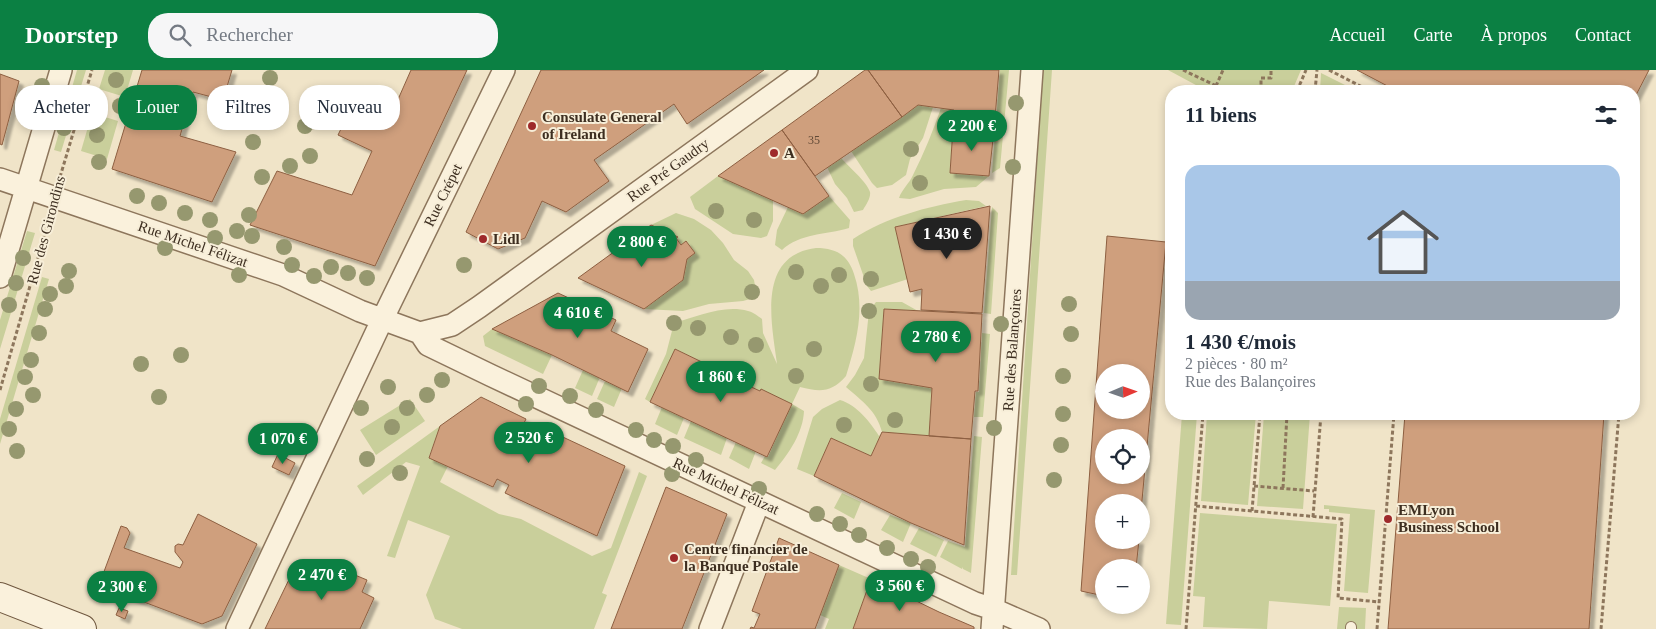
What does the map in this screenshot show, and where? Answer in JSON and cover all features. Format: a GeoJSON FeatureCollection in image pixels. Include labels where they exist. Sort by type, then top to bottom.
{"type":"FeatureCollection","features":[{"type":"Feature","properties":{"kind":"main road"},"geometry":{"type":"LineString","coordinates":[[0,597],[82,629]]}},
{"type":"Feature","properties":{"kind":"street","name":"Rue des Girondins"},"geometry":{"type":"LineString","coordinates":[[0,277],[62,70]]}},
{"type":"Feature","properties":{"kind":"street","name":"Rue Crépet"},"geometry":{"type":"LineString","coordinates":[[382,320],[504,70]]}},
{"type":"Feature","properties":{"kind":"street","name":"Rue Pré Gaudry"},"geometry":{"type":"LineString","coordinates":[[420,333],[452,324],[479,307],[807,70]]}},
{"type":"Feature","properties":{"kind":"street","name":"Rue des Balançoires"},"geometry":{"type":"LineString","coordinates":[[993,619],[1032,70]]}},
{"type":"Feature","properties":{"kind":"street","name":"Rue Michel Félizat"},"geometry":{"type":"LineString","coordinates":[[0,179],[283,275],[382,320]]}},
{"type":"Feature","properties":{"kind":"street"},"geometry":{"type":"LineString","coordinates":[[237,629],[382,320],[414,329],[420,333]]}},
{"type":"Feature","properties":{"kind":"street","name":"Rue Michel Félizat"},"geometry":{"type":"LineString","coordinates":[[420,333],[428,345],[975,603],[993,619],[1039,629]]}},
{"type":"Feature","properties":{"kind":"street"},"geometry":{"type":"LineString","coordinates":[[710,629],[759,502]]}},
{"type":"Feature","properties":{"kind":"path","name":"Rue des Girondins"},"geometry":{"type":"LineString","coordinates":[[0,390],[92,70]]}},
{"type":"Feature","properties":{"kind":"path"},"geometry":{"type":"LineString","coordinates":[[1184,70],[1214,85]]}},
{"type":"Feature","properties":{"kind":"path"},"geometry":{"type":"LineString","coordinates":[[1216,85],[1223,70]]}},
{"type":"Feature","properties":{"kind":"path"},"geometry":{"type":"LineString","coordinates":[[1261,85],[1261,78],[1271,78],[1271,70]]}},
{"type":"Feature","properties":{"kind":"path"},"geometry":{"type":"LineString","coordinates":[[1300,85],[1306,70]]}},
{"type":"Feature","properties":{"kind":"path"},"geometry":{"type":"LineString","coordinates":[[1316,85],[1317,70]]}},
{"type":"Feature","properties":{"kind":"path"},"geometry":{"type":"LineString","coordinates":[[1329,70],[1358,85]]}},
{"type":"Feature","properties":{"kind":"path"},"geometry":{"type":"LineString","coordinates":[[1186,629],[1203,420]]}},
{"type":"Feature","properties":{"kind":"path"},"geometry":{"type":"LineString","coordinates":[[1252,511],[1260,420]]}},
{"type":"Feature","properties":{"kind":"path"},"geometry":{"type":"LineString","coordinates":[[1283,488],[1287,420]]}},
{"type":"Feature","properties":{"kind":"path"},"geometry":{"type":"LineString","coordinates":[[1312,517],[1320,420]]}},
{"type":"Feature","properties":{"kind":"path"},"geometry":{"type":"LineString","coordinates":[[1377,629],[1394,420]]}},
{"type":"Feature","properties":{"kind":"path"},"geometry":{"type":"LineString","coordinates":[[1601,629],[1618,420]]}},
{"type":"Feature","properties":{"kind":"path"},"geometry":{"type":"LineString","coordinates":[[1254,486],[1314,491]]}},
{"type":"Feature","properties":{"kind":"path"},"geometry":{"type":"LineString","coordinates":[[1196,506],[1342,519],[1338,598],[1379,602]]}},
{"type":"Feature","properties":{"kind":"green space"},"geometry":{"type":"Polygon","coordinates":[[[77,70],[86,70],[81,85],[73,85],[77,70]]]}},
{"type":"Feature","properties":{"kind":"green space"},"geometry":{"type":"Polygon","coordinates":[[[105,70],[133,70],[129,85],[118,85],[118,95],[108,92],[108,85],[100,85],[105,70]]]}},
{"type":"Feature","properties":{"kind":"green space"},"geometry":{"type":"Polygon","coordinates":[[[1000,70],[1009,70],[1000,168],[992,173],[1000,70]]]}},
{"type":"Feature","properties":{"kind":"green space"},"geometry":{"type":"Polygon","coordinates":[[[1043,70],[1052,70],[1017,575],[1011,575],[1043,70]]]}},
{"type":"Feature","properties":{"kind":"green space"},"geometry":{"type":"Polygon","coordinates":[[[1168,70],[1301,70],[1295,85],[1196,85],[1168,70]]]}},
{"type":"Feature","properties":{"kind":"green space"},"geometry":{"type":"Polygon","coordinates":[[[1321,73],[1345,85],[1320,85],[1321,73]]]}},
{"type":"Feature","properties":{"kind":"green space"},"geometry":{"type":"Polygon","coordinates":[[[918,105],[933,107],[923,138],[910,159],[906,175],[892,185],[877,188],[851,151],[918,105]]]}},
{"type":"Feature","properties":{"kind":"green space"},"geometry":{"type":"Polygon","coordinates":[[[941,108],[954,110],[950,173],[989,176],[976,187],[944,189],[910,199],[899,198],[921,158],[941,108]]]}},
{"type":"Feature","properties":{"kind":"green space"},"geometry":{"type":"Polygon","coordinates":[[[108,118],[118,121],[107,159],[81,151],[87,130],[108,130],[108,118]]]}},
{"type":"Feature","properties":{"kind":"green space"},"geometry":{"type":"Polygon","coordinates":[[[60,130],[68,130],[61,152],[54,150],[60,130]]]}},
{"type":"Feature","properties":{"kind":"green space"},"geometry":{"type":"Polygon","coordinates":[[[841,158],[861,179],[870,192],[869,199],[863,210],[854,212],[847,198],[835,184],[827,167],[841,158]]]}},
{"type":"Feature","properties":{"kind":"green space"},"geometry":{"type":"Polygon","coordinates":[[[718,176],[773,200],[773,221],[767,236],[761,238],[733,234],[695,209],[690,197],[718,176]]]}},
{"type":"Feature","properties":{"kind":"green space"},"geometry":{"type":"Polygon","coordinates":[[[829,196],[850,220],[849,228],[805,237],[789,244],[782,250],[775,245],[777,230],[788,207],[829,196]]]}},
{"type":"Feature","properties":{"kind":"green space"},"geometry":{"type":"Polygon","coordinates":[[[966,200],[979,201],[986,206],[895,227],[908,279],[871,291],[867,286],[853,246],[853,239],[866,231],[907,214],[966,200]]]}},
{"type":"Feature","properties":{"kind":"green space"},"geometry":{"type":"Polygon","coordinates":[[[992,207],[998,213],[991,314],[984,313],[992,207]]]}},
{"type":"Feature","properties":{"kind":"green space"},"geometry":{"type":"Polygon","coordinates":[[[676,213],[694,219],[711,230],[723,243],[734,260],[748,271],[754,280],[757,297],[743,301],[709,304],[683,311],[644,309],[683,280],[687,259],[695,253],[687,242],[681,245],[677,237],[651,225],[676,213]]]}},
{"type":"Feature","properties":{"kind":"green space"},"geometry":{"type":"Polygon","coordinates":[[[27,231],[35,233],[0,349],[0,320],[27,231]]]}},
{"type":"Feature","properties":{"kind":"green space"},"geometry":{"type":"Polygon","coordinates":[[[816,248],[835,251],[845,257],[851,267],[858,287],[859,300],[856,338],[846,376],[841,382],[825,390],[800,387],[792,404],[804,411],[801,427],[790,450],[775,470],[761,463],[765,456],[768,457],[791,404],[749,386],[750,384],[705,365],[675,349],[650,402],[645,399],[666,354],[674,323],[710,312],[739,309],[752,312],[762,319],[763,333],[777,364],[771,303],[773,287],[778,273],[786,262],[798,253],[816,248]]]}},
{"type":"Feature","properties":{"kind":"green space"},"geometry":{"type":"Polygon","coordinates":[[[42,277],[49,279],[0,444],[0,419],[42,277]]]}},
{"type":"Feature","properties":{"kind":"green space"},"geometry":{"type":"Polygon","coordinates":[[[876,302],[902,302],[918,311],[884,309],[879,379],[932,388],[929,436],[882,432],[872,412],[846,387],[864,358],[869,311],[876,302]]]}},
{"type":"Feature","properties":{"kind":"green space"},"geometry":{"type":"Polygon","coordinates":[[[492,329],[552,355],[543,374],[485,346],[483,336],[492,329]]]}},
{"type":"Feature","properties":{"kind":"green space"},"geometry":{"type":"Polygon","coordinates":[[[982,333],[990,334],[983,417],[974,417],[976,392],[979,392],[982,333]]]}},
{"type":"Feature","properties":{"kind":"green space"},"geometry":{"type":"Polygon","coordinates":[[[583,370],[600,377],[592,396],[575,388],[583,370]]]}},
{"type":"Feature","properties":{"kind":"green space"},"geometry":{"type":"Polygon","coordinates":[[[605,381],[622,388],[614,407],[597,399],[605,381]]]}},
{"type":"Feature","properties":{"kind":"green space"},"geometry":{"type":"Polygon","coordinates":[[[410,399],[425,421],[376,455],[360,430],[410,399]]]}},
{"type":"Feature","properties":{"kind":"green space"},"geometry":{"type":"Polygon","coordinates":[[[840,400],[857,410],[879,436],[882,432],[871,456],[831,438],[814,476],[797,469],[813,417],[822,409],[840,400]]]}},
{"type":"Feature","properties":{"kind":"green space"},"geometry":{"type":"Polygon","coordinates":[[[662,407],[684,418],[677,435],[655,424],[662,407]]]}},
{"type":"Feature","properties":{"kind":"green space"},"geometry":{"type":"Polygon","coordinates":[[[1182,420],[1197,420],[1181,625],[1166,624],[1182,420]]]}},
{"type":"Feature","properties":{"kind":"green space"},"geometry":{"type":"Polygon","coordinates":[[[1207,420],[1255,420],[1248,505],[1201,501],[1207,420]]]}},
{"type":"Feature","properties":{"kind":"green space"},"geometry":{"type":"Polygon","coordinates":[[[1264,420],[1310,420],[1303,509],[1257,506],[1264,420]]]}},
{"type":"Feature","properties":{"kind":"green space"},"geometry":{"type":"Polygon","coordinates":[[[691,421],[727,438],[721,455],[684,438],[691,421]]]}},
{"type":"Feature","properties":{"kind":"green space"},"geometry":{"type":"Polygon","coordinates":[[[440,426],[429,457],[448,466],[440,482],[499,514],[521,519],[592,556],[611,548],[639,472],[647,476],[602,593],[607,595],[594,629],[462,629],[435,619],[426,595],[450,536],[408,520],[395,558],[387,556],[420,466],[406,462],[363,495],[357,486],[440,426]]]}},
{"type":"Feature","properties":{"kind":"green space"},"geometry":{"type":"Polygon","coordinates":[[[974,436],[982,437],[971,573],[963,569],[963,567],[962,569],[940,557],[948,541],[965,547],[974,436]]]}},
{"type":"Feature","properties":{"kind":"green space"},"geometry":{"type":"Polygon","coordinates":[[[736,442],[756,451],[749,469],[729,458],[736,442]]]}},
{"type":"Feature","properties":{"kind":"green space"},"geometry":{"type":"Polygon","coordinates":[[[842,493],[861,502],[854,519],[834,508],[842,493]]]}},
{"type":"Feature","properties":{"kind":"green space"},"geometry":{"type":"Polygon","coordinates":[[[1324,505],[1375,510],[1368,593],[1344,591],[1350,514],[1329,512],[1329,509],[1324,509],[1324,505]]]}},
{"type":"Feature","properties":{"kind":"green space"},"geometry":{"type":"Polygon","coordinates":[[[1200,513],[1337,524],[1330,606],[1269,601],[1267,629],[1203,627],[1205,597],[1193,596],[1200,513]]]}},
{"type":"Feature","properties":{"kind":"green space"},"geometry":{"type":"Polygon","coordinates":[[[890,515],[911,523],[903,542],[881,530],[890,515]]]}},
{"type":"Feature","properties":{"kind":"green space"},"geometry":{"type":"Polygon","coordinates":[[[919,528],[944,540],[936,557],[910,544],[919,528]]]}},
{"type":"Feature","properties":{"kind":"green space"},"geometry":{"type":"Polygon","coordinates":[[[839,565],[871,579],[853,629],[825,629],[829,619],[820,615],[839,565]]]}},
{"type":"Feature","properties":{"kind":"green space"},"geometry":{"type":"Polygon","coordinates":[[[1339,607],[1366,608],[1365,629],[1337,629],[1339,607]]]}},
{"type":"Feature","properties":{"kind":"building"},"geometry":{"type":"Polygon","coordinates":[[[142,70],[232,70],[228,85],[207,85],[207,96],[197,93],[197,85],[137,85],[142,70]]]}},
{"type":"Feature","properties":{"kind":"building"},"geometry":{"type":"Polygon","coordinates":[[[411,70],[467,70],[375,266],[250,225],[277,171],[352,195],[372,151],[338,135],[340,130],[400,130],[400,95],[411,70]]]}},
{"type":"Feature","properties":{"kind":"building"},"geometry":{"type":"Polygon","coordinates":[[[541,70],[764,70],[687,124],[674,104],[594,160],[609,181],[566,212],[542,201],[525,238],[498,249],[466,232],[541,70]]]}},
{"type":"Feature","properties":{"kind":"building"},"geometry":{"type":"Polygon","coordinates":[[[865,70],[868,70],[902,117],[815,176],[782,130],[865,70]]]}},
{"type":"Feature","properties":{"kind":"building"},"geometry":{"type":"Polygon","coordinates":[[[868,70],[999,70],[994,130],[953,128],[954,110],[918,105],[902,117],[868,70]]]}},
{"type":"Feature","properties":{"kind":"building"},"geometry":{"type":"Polygon","coordinates":[[[1357,70],[1649,70],[1640,87],[1640,85],[1386,85],[1357,70]]]}},
{"type":"Feature","properties":{"kind":"building"},"geometry":{"type":"Polygon","coordinates":[[[0,74],[19,81],[18,85],[15,85],[15,96],[2,145],[0,144],[0,74]]]}},
{"type":"Feature","properties":{"kind":"building"},"geometry":{"type":"Polygon","coordinates":[[[953,128],[994,130],[989,176],[950,173],[953,128]]]}},
{"type":"Feature","properties":{"kind":"building"},"geometry":{"type":"Polygon","coordinates":[[[124,130],[182,130],[180,136],[236,152],[212,202],[112,169],[124,130]]]}},
{"type":"Feature","properties":{"kind":"building","name":"A"},"geometry":{"type":"Polygon","coordinates":[[[782,130],[829,196],[803,214],[718,176],[782,130]]]}},
{"type":"Feature","properties":{"kind":"building"},"geometry":{"type":"Polygon","coordinates":[[[990,206],[982,313],[921,310],[922,289],[910,292],[895,227],[990,206]]]}},
{"type":"Feature","properties":{"kind":"building"},"geometry":{"type":"Polygon","coordinates":[[[651,225],[678,237],[676,238],[681,245],[686,241],[695,253],[687,259],[683,280],[644,309],[578,278],[651,225]]]}},
{"type":"Feature","properties":{"kind":"building"},"geometry":{"type":"Polygon","coordinates":[[[1107,236],[1165,242],[1150,414],[1150,364],[1098,364],[1107,236]]]}},
{"type":"Feature","properties":{"kind":"building"},"geometry":{"type":"Polygon","coordinates":[[[558,293],[616,320],[611,331],[648,349],[628,392],[552,355],[492,329],[558,293]]]}},
{"type":"Feature","properties":{"kind":"building"},"geometry":{"type":"Polygon","coordinates":[[[884,309],[982,314],[978,391],[975,391],[971,439],[929,436],[932,388],[879,379],[884,309]]]}},
{"type":"Feature","properties":{"kind":"building"},"geometry":{"type":"Polygon","coordinates":[[[675,349],[705,365],[750,384],[749,386],[760,391],[761,389],[792,404],[767,457],[650,402],[675,349]]]}},
{"type":"Feature","properties":{"kind":"building"},"geometry":{"type":"Polygon","coordinates":[[[481,397],[526,419],[522,427],[533,432],[537,425],[625,466],[597,536],[505,493],[509,485],[497,479],[493,487],[429,458],[440,426],[481,397]]]}},
{"type":"Feature","properties":{"kind":"building"},"geometry":{"type":"Polygon","coordinates":[[[1095,400],[1095,419],[1150,419],[1149,429],[1095,429],[1095,484],[1144,484],[1143,494],[1095,494],[1095,549],[1138,549],[1137,559],[1095,559],[1095,594],[1081,591],[1095,400]]]}},
{"type":"Feature","properties":{"kind":"building","name":"EMLyon Business School"},"geometry":{"type":"Polygon","coordinates":[[[1405,420],[1604,420],[1589,629],[1388,629],[1405,420]]]}},
{"type":"Feature","properties":{"kind":"building"},"geometry":{"type":"Polygon","coordinates":[[[882,432],[971,439],[964,545],[911,523],[814,476],[831,438],[871,456],[882,432]]]}},
{"type":"Feature","properties":{"kind":"building"},"geometry":{"type":"Polygon","coordinates":[[[278,454],[295,463],[289,475],[272,467],[278,454]]]}},
{"type":"Feature","properties":{"kind":"building","name":"Centre financier de la Banque Postale"},"geometry":{"type":"Polygon","coordinates":[[[666,487],[727,514],[682,629],[611,629],[666,487]]]}},
{"type":"Feature","properties":{"kind":"building"},"geometry":{"type":"Polygon","coordinates":[[[198,514],[257,544],[222,616],[202,624],[99,585],[121,526],[127,528],[130,533],[124,548],[180,568],[183,562],[175,552],[175,546],[178,544],[183,545],[198,514]]]}},
{"type":"Feature","properties":{"kind":"building"},"geometry":{"type":"Polygon","coordinates":[[[779,538],[839,565],[815,629],[750,629],[751,627],[754,628],[760,614],[752,611],[779,538]]]}},
{"type":"Feature","properties":{"kind":"building"},"geometry":{"type":"Polygon","coordinates":[[[297,563],[321,574],[326,563],[367,580],[362,592],[374,598],[360,629],[265,629],[297,563]]]}},
{"type":"Feature","properties":{"kind":"building"},"geometry":{"type":"Polygon","coordinates":[[[871,579],[974,627],[974,629],[853,629],[871,579]]]}},
{"type":"Feature","properties":{"kind":"building"},"geometry":{"type":"Polygon","coordinates":[[[119,608],[128,611],[125,619],[116,615],[119,608]]]}},
{"type":"Feature","properties":{"kind":"place","name":"Consulate General of Ireland"},"geometry":{"type":"Point","coordinates":[532,126]}},
{"type":"Feature","properties":{"kind":"place","name":"A"},"geometry":{"type":"Point","coordinates":[774,153]}},
{"type":"Feature","properties":{"kind":"place","name":"Lidl"},"geometry":{"type":"Point","coordinates":[483,239]}},
{"type":"Feature","properties":{"kind":"place","name":"EMLyon Business School"},"geometry":{"type":"Point","coordinates":[1388,519]}},
{"type":"Feature","properties":{"kind":"place","name":"Centre financier de la Banque Postale"},"geometry":{"type":"Point","coordinates":[674,558]}}]}
